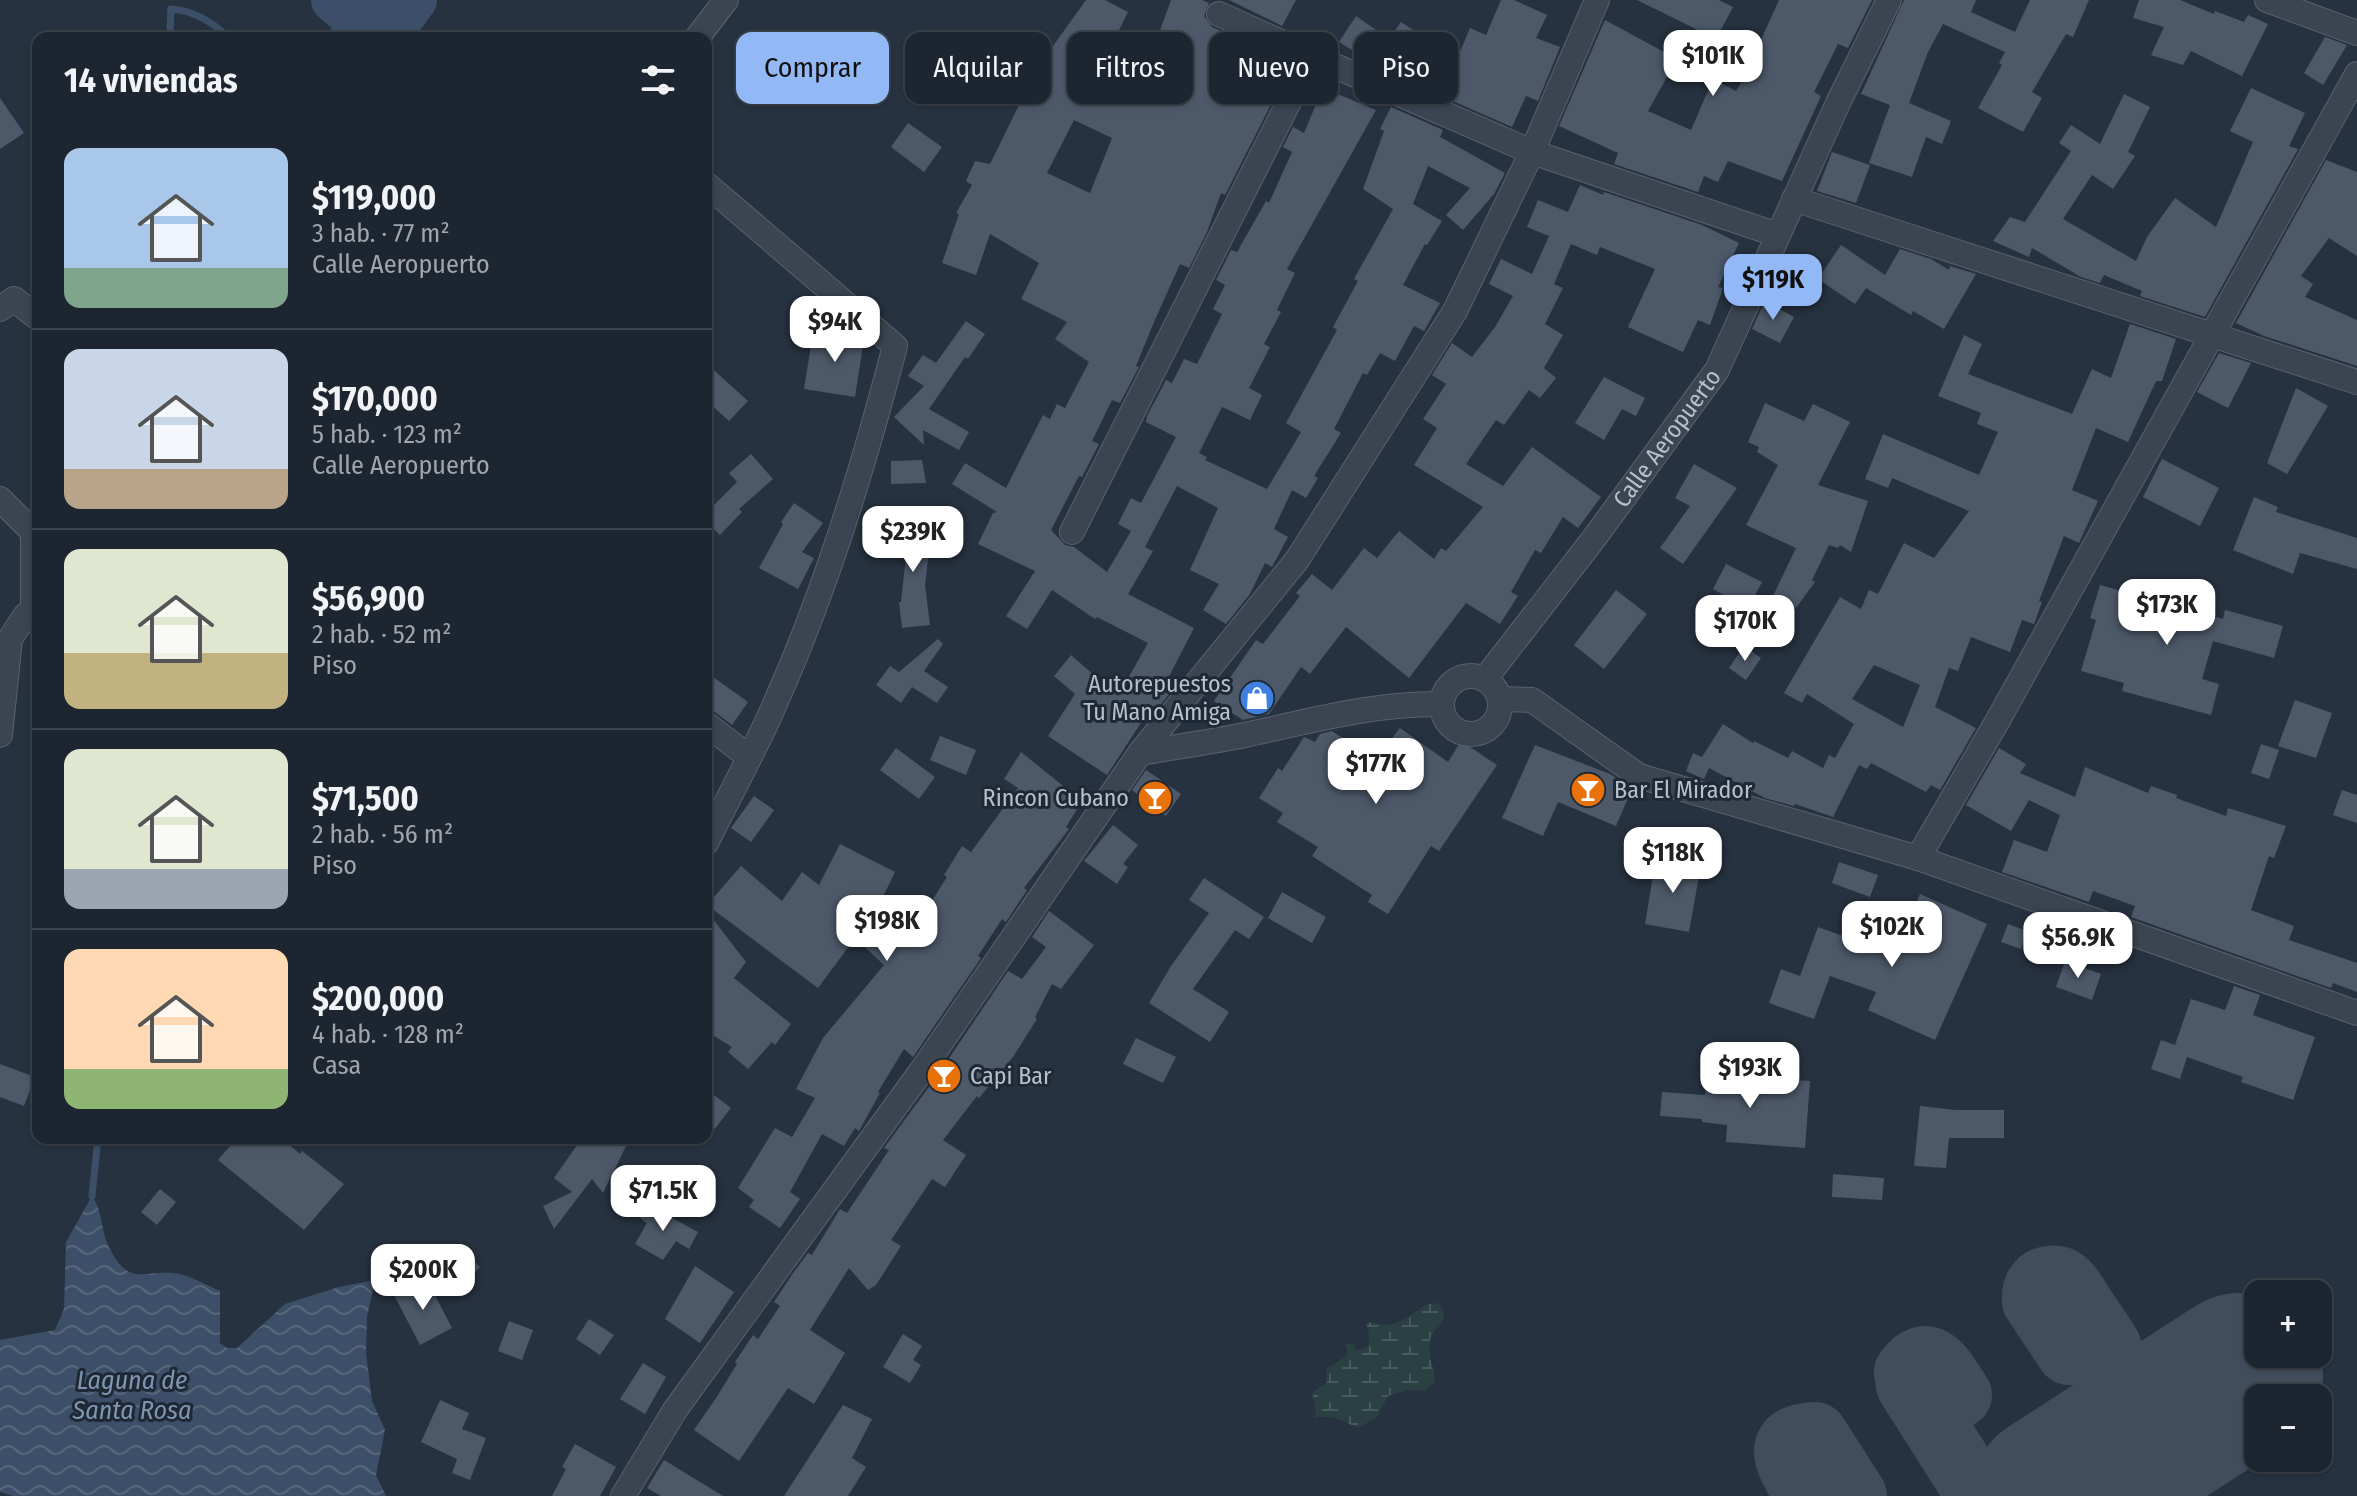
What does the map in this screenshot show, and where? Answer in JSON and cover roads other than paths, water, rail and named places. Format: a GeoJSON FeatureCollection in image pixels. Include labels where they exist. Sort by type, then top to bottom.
{"type":"FeatureCollection","features":[{"type":"Feature","properties":{"kind":"street"},"geometry":{"type":"LineString","coordinates":[[702,32],[726,0]]}},
{"type":"Feature","properties":{"kind":"street"},"geometry":{"type":"LineString","coordinates":[[623,1496],[675,1410],[922,1070],[1140,753],[1297,560],[1455,311],[1532,152],[1597,0]]}},
{"type":"Feature","properties":{"kind":"street","name":"Calle Aeropuerto"},"geometry":{"type":"LineString","coordinates":[[1485,679],[1595,537],[1717,370],[1838,103],[1889,0]]}},
{"type":"Feature","properties":{"kind":"street"},"geometry":{"type":"LineString","coordinates":[[2267,0],[2357,33]]}},
{"type":"Feature","properties":{"kind":"street"},"geometry":{"type":"LineString","coordinates":[[1219,14],[1259,32]]}},
{"type":"Feature","properties":{"kind":"street"},"geometry":{"type":"LineString","coordinates":[[1338,67],[1532,152],[1778,235]]}},
{"type":"Feature","properties":{"kind":"street"},"geometry":{"type":"LineString","coordinates":[[1918,858],[2357,74]]}},
{"type":"Feature","properties":{"kind":"street"},"geometry":{"type":"LineString","coordinates":[[1072,532],[1288,104]]}},
{"type":"Feature","properties":{"kind":"street"},"geometry":{"type":"LineString","coordinates":[[712,189],[895,346],[870,443],[820,590],[765,726],[712,831]]}},
{"type":"Feature","properties":{"kind":"street"},"geometry":{"type":"LineString","coordinates":[[1794,199],[2357,382]]}},
{"type":"Feature","properties":{"kind":"street"},"geometry":{"type":"LineString","coordinates":[[0,309],[14,299],[32,313]]}},
{"type":"Feature","properties":{"kind":"street"},"geometry":{"type":"LineString","coordinates":[[0,499],[32,527]]}},
{"type":"Feature","properties":{"kind":"street"},"geometry":{"type":"LineString","coordinates":[[0,735],[10,639],[32,610]]}},
{"type":"Feature","properties":{"kind":"street"},"geometry":{"type":"LineString","coordinates":[[1470,676],[1485,679],[1500,699],[1500,711],[1486,731],[1462,733],[1444,717],[1442,704],[1446,690],[1456,680],[1470,676]]}},
{"type":"Feature","properties":{"kind":"street"},"geometry":{"type":"LineString","coordinates":[[1500,699],[1532,700],[1639,776],[1918,858],[2357,1013]]}},
{"type":"Feature","properties":{"kind":"street"},"geometry":{"type":"LineString","coordinates":[[1140,753],[1344,713],[1406,704],[1442,704]]}},
{"type":"Feature","properties":{"kind":"street"},"geometry":{"type":"LineString","coordinates":[[712,729],[749,757]]}},
{"type":"Feature","properties":{"kind":"water","name":"Laguna de Santa Rosa"},"geometry":{"type":"Polygon","coordinates":[[[92,1196],[107,1243],[124,1268],[137,1274],[179,1274],[220,1291],[220,1343],[227,1348],[237,1348],[285,1304],[339,1287],[375,1280],[367,1317],[366,1353],[372,1401],[385,1430],[376,1475],[386,1496],[13,1496],[0,1492],[0,1340],[55,1330],[64,1309],[66,1242],[92,1196]]]}},
{"type":"Feature","properties":{"kind":"waterway"},"geometry":{"type":"LineString","coordinates":[[333,0],[357,18],[370,21],[401,19],[415,0]]}},
{"type":"Feature","properties":{"kind":"waterway"},"geometry":{"type":"LineString","coordinates":[[334,32],[340,6]]}},
{"type":"Feature","properties":{"kind":"waterway"},"geometry":{"type":"LineString","coordinates":[[171,32],[171,9],[203,18],[222,32]]}},
{"type":"Feature","properties":{"kind":"waterway"},"geometry":{"type":"LineString","coordinates":[[92,1196],[97,1144]]}},
{"type":"Feature","properties":{"kind":"place","name":"Autorepuestos Tu Mano Amiga"},"geometry":{"type":"Point","coordinates":[1257,698]}},
{"type":"Feature","properties":{"kind":"place","name":"Bar El Mirador"},"geometry":{"type":"Point","coordinates":[1588,790]}},
{"type":"Feature","properties":{"kind":"place","name":"Rincon Cubano"},"geometry":{"type":"Point","coordinates":[1155,798]}},
{"type":"Feature","properties":{"kind":"place","name":"Capi Bar"},"geometry":{"type":"Point","coordinates":[944,1076]}}]}
